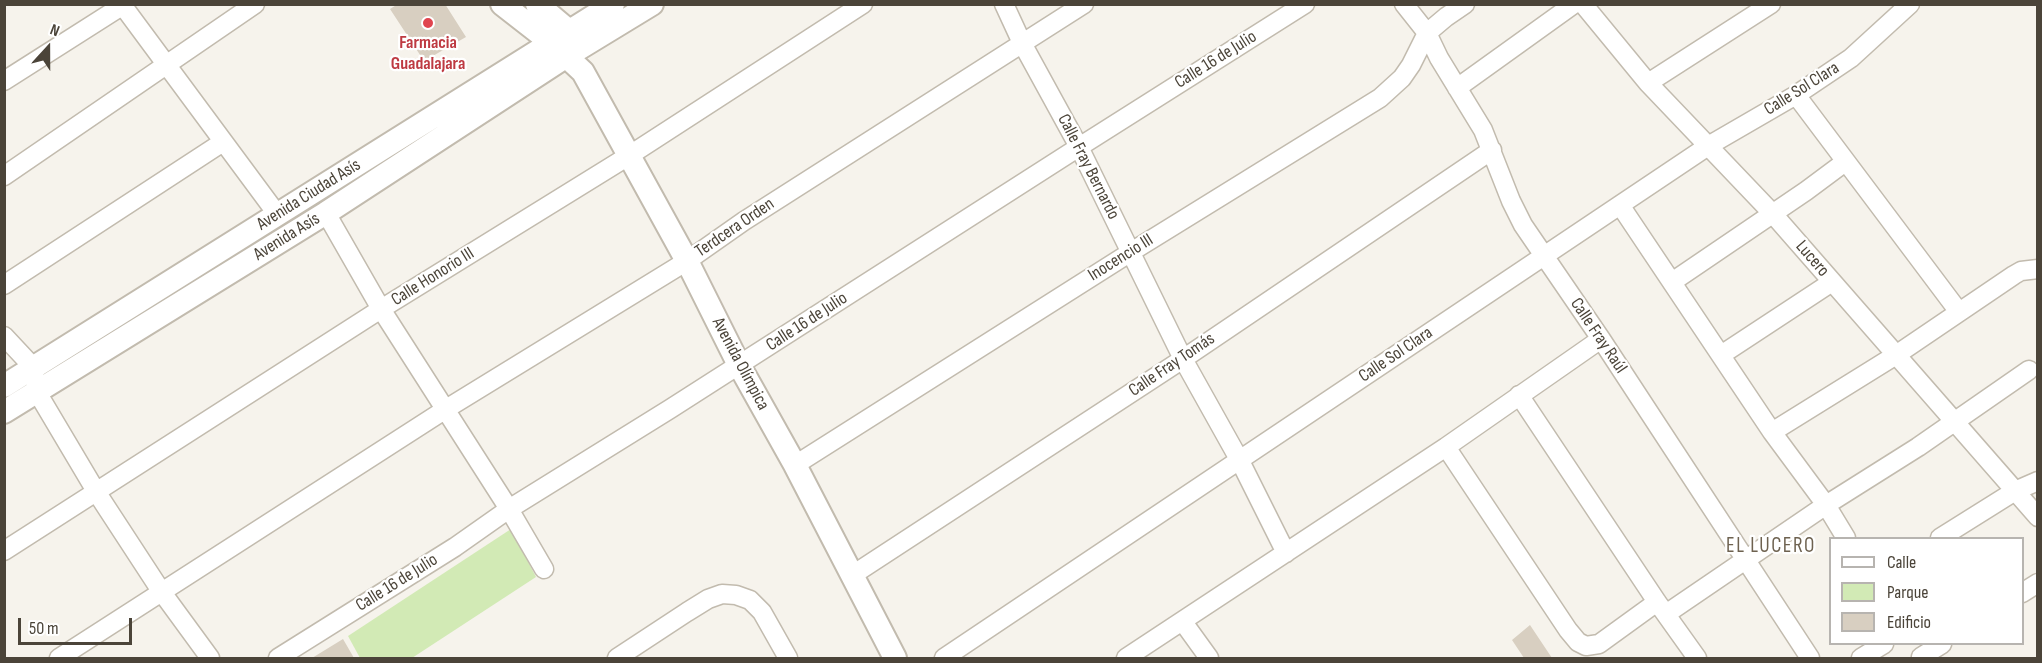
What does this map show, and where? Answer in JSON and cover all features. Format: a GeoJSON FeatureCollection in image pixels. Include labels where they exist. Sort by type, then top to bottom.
{"type":"FeatureCollection","features":[{"type":"Feature","properties":{"kind":"street"},"geometry":{"type":"LineString","coordinates":[[4,176],[255,4]]}},
{"type":"Feature","properties":{"kind":"street"},"geometry":{"type":"LineString","coordinates":[[502,4],[567,45]]}},
{"type":"Feature","properties":{"kind":"street"},"geometry":{"type":"LineString","coordinates":[[537,4],[567,45]]}},
{"type":"Feature","properties":{"kind":"street","name":"Avenida Ciudad Asís"},"geometry":{"type":"LineString","coordinates":[[567,45],[613,4]]}},
{"type":"Feature","properties":{"kind":"street","name":"Avenida Ciudad Asís"},"geometry":{"type":"LineString","coordinates":[[4,386],[277,214],[567,45],[652,4]]}},
{"type":"Feature","properties":{"kind":"street","name":"Calle Honorio III"},"geometry":{"type":"LineString","coordinates":[[4,551],[381,309],[630,155],[863,4]]}},
{"type":"Feature","properties":{"kind":"street","name":"Calle Fray Bernardo"},"geometry":{"type":"LineString","coordinates":[[1004,4],[1022,43],[1079,147],[1182,359],[1240,461],[1286,553]]}},
{"type":"Feature","properties":{"kind":"street","name":"Terdcera Orden"},"geometry":{"type":"LineString","coordinates":[[59,658],[446,409],[687,261],[744,221],[1084,4]]}},
{"type":"Feature","properties":{"kind":"street","name":"Calle 16 de Julio"},"geometry":{"type":"LineString","coordinates":[[278,658],[455,547],[509,508],[739,365],[1305,4]]}},
{"type":"Feature","properties":{"kind":"street","name":"Calle Fray Raúl"},"geometry":{"type":"LineString","coordinates":[[1404,4],[1427,33],[1483,130],[1523,225],[1601,339],[1810,658]]}},
{"type":"Feature","properties":{"kind":"street"},"geometry":{"type":"LineString","coordinates":[[1427,33],[1465,4]]}},
{"type":"Feature","properties":{"kind":"street"},"geometry":{"type":"LineString","coordinates":[[1457,88],[1574,4]]}},
{"type":"Feature","properties":{"kind":"street","name":"Lucero"},"geometry":{"type":"LineString","coordinates":[[1583,4],[1648,83],[1773,214],[1955,420],[2037,517]]}},
{"type":"Feature","properties":{"kind":"street"},"geometry":{"type":"LineString","coordinates":[[1648,83],[1771,4]]}},
{"type":"Feature","properties":{"kind":"street","name":"Calle Sol Clara"},"geometry":{"type":"LineString","coordinates":[[944,658],[1708,146],[1796,94],[1851,58],[1910,4]]}},
{"type":"Feature","properties":{"kind":"street"},"geometry":{"type":"LineString","coordinates":[[4,81],[124,5],[277,214]]}},
{"type":"Feature","properties":{"kind":"street","name":"Inocencio III"},"geometry":{"type":"LineString","coordinates":[[795,465],[1131,252],[1380,98],[1402,78],[1427,33]]}},
{"type":"Feature","properties":{"kind":"street","name":"Avenida Olímpica"},"geometry":{"type":"LineString","coordinates":[[567,45],[687,261],[739,365],[795,465],[895,658]]}},
{"type":"Feature","properties":{"kind":"street","name":"Avenida Asís"},"geometry":{"type":"LineString","coordinates":[[4,412],[326,213],[567,45]]}},
{"type":"Feature","properties":{"kind":"street"},"geometry":{"type":"LineString","coordinates":[[1796,94],[1959,312]]}},
{"type":"Feature","properties":{"kind":"street"},"geometry":{"type":"LineString","coordinates":[[4,285],[224,142]]}},
{"type":"Feature","properties":{"kind":"street","name":"Calle Fray Tomás"},"geometry":{"type":"LineString","coordinates":[[851,576],[1182,359],[1492,150]]}},
{"type":"Feature","properties":{"kind":"street"},"geometry":{"type":"LineString","coordinates":[[1672,282],[1845,162]]}},
{"type":"Feature","properties":{"kind":"street"},"geometry":{"type":"LineString","coordinates":[[1620,205],[1772,432],[1826,505],[1845,537]]}},
{"type":"Feature","properties":{"kind":"street"},"geometry":{"type":"LineString","coordinates":[[326,213],[381,309],[509,508],[544,569]]}},
{"type":"Feature","properties":{"kind":"street"},"geometry":{"type":"LineString","coordinates":[[1772,432],[1896,355],[2014,275],[2021,271],[2036,269]]}},
{"type":"Feature","properties":{"kind":"street"},"geometry":{"type":"LineString","coordinates":[[1720,355],[1832,282]]}},
{"type":"Feature","properties":{"kind":"street"},"geometry":{"type":"LineString","coordinates":[[4,336],[33,367],[38,392],[97,493],[161,591],[210,658]]}},
{"type":"Feature","properties":{"kind":"street"},"geometry":{"type":"LineString","coordinates":[[1126,658],[1446,447],[1601,339]]}},
{"type":"Feature","properties":{"kind":"street"},"geometry":{"type":"LineString","coordinates":[[1446,447],[1568,630],[1578,642],[1586,646],[1599,644],[1746,560],[1826,505],[1918,447],[2029,370]]}},
{"type":"Feature","properties":{"kind":"street"},"geometry":{"type":"LineString","coordinates":[[1519,395],[1697,658]]}},
{"type":"Feature","properties":{"kind":"street"},"geometry":{"type":"LineString","coordinates":[[1942,537],[2015,491],[2037,481]]}},
{"type":"Feature","properties":{"kind":"street"},"geometry":{"type":"LineString","coordinates":[[2024,592],[2037,583]]}},
{"type":"Feature","properties":{"kind":"street"},"geometry":{"type":"LineString","coordinates":[[617,658],[708,599],[722,594],[750,600],[762,612],[788,658]]}},
{"type":"Feature","properties":{"kind":"street"},"geometry":{"type":"LineString","coordinates":[[1183,622],[1209,658]]}},
{"type":"Feature","properties":{"kind":"street"},"geometry":{"type":"LineString","coordinates":[[1861,658],[1882,645]]}},
{"type":"Feature","properties":{"kind":"street"},"geometry":{"type":"LineString","coordinates":[[1919,653],[1939,645]]}},
{"type":"Feature","properties":{"kind":"green space"},"geometry":{"type":"Polygon","coordinates":[[[511,529],[536,577],[412,658],[360,658],[348,636],[511,529]]]}},
{"type":"Feature","properties":{"kind":"building","name":"Farmacia Guadalajara"},"geometry":{"type":"Polygon","coordinates":[[[398,4],[445,4],[466,37],[424,61],[390,9],[398,4]]]}},
{"type":"Feature","properties":{"kind":"building"},"geometry":{"type":"Polygon","coordinates":[[[1530,625],[1552,658],[1524,658],[1512,640],[1530,625]]]}},
{"type":"Feature","properties":{"kind":"building"},"geometry":{"type":"Polygon","coordinates":[[[343,639],[354,658],[312,658],[343,639]]]}},
{"type":"Feature","properties":{"kind":"place","name":"Farmacia Guadalajara"},"geometry":{"type":"Point","coordinates":[428,23]}},
{"type":"Feature","properties":{"kind":"district","name":"EL LUCERO"},"geometry":{"type":"Point","coordinates":[1771,547]}}]}
